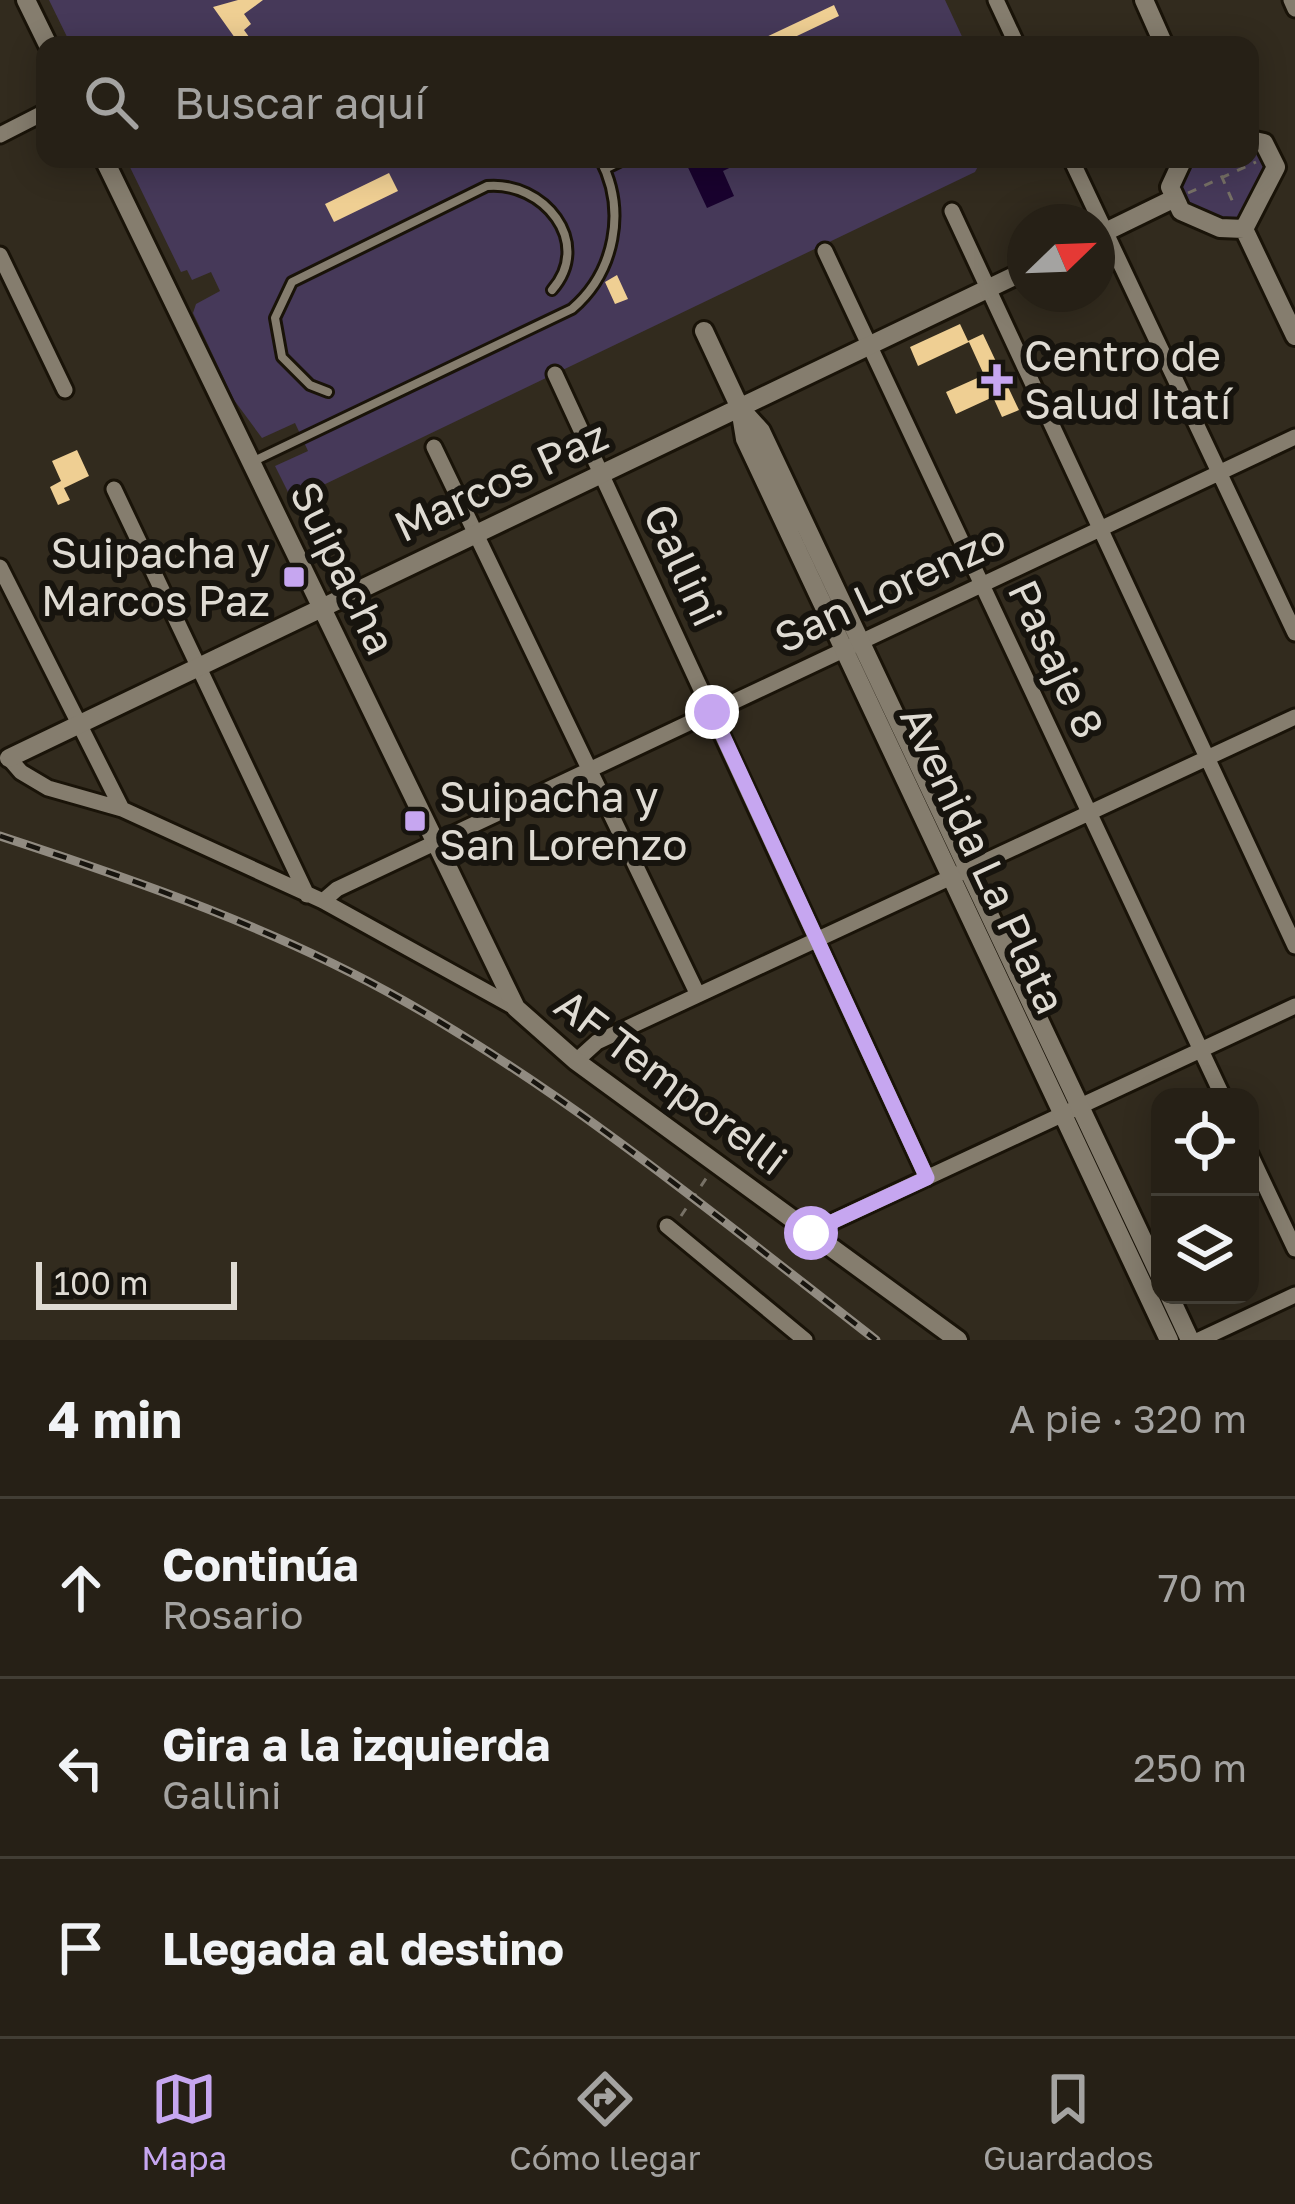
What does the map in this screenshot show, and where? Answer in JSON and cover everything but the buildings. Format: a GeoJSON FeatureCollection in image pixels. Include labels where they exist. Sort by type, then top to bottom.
{"type":"FeatureCollection","features":[{"type":"Feature","properties":{"kind":"street"},"geometry":{"type":"LineString","coordinates":[[26,0],[44,36]]}},
{"type":"Feature","properties":{"kind":"street"},"geometry":{"type":"LineString","coordinates":[[996,0],[1013,36]]}},
{"type":"Feature","properties":{"kind":"street"},"geometry":{"type":"LineString","coordinates":[[1144,0],[1160,36]]}},
{"type":"Feature","properties":{"kind":"street"},"geometry":{"type":"LineString","coordinates":[[1291,0],[1295,9]]}},
{"type":"Feature","properties":{"kind":"street"},"geometry":{"type":"LineString","coordinates":[[0,135],[36,117]]}},
{"type":"Feature","properties":{"kind":"street"},"geometry":{"type":"LineString","coordinates":[[1259,145],[1274,154]]}},
{"type":"Feature","properties":{"kind":"street"},"geometry":{"type":"LineString","coordinates":[[1274,154],[1295,145]]}},
{"type":"Feature","properties":{"kind":"street"},"geometry":{"type":"LineString","coordinates":[[1244,229],[1276,167],[1274,154]]}},
{"type":"Feature","properties":{"kind":"street","name":"Suipacha"},"geometry":{"type":"LineString","coordinates":[[108,168],[516,1008]]}},
{"type":"Feature","properties":{"kind":"street"},"geometry":{"type":"LineString","coordinates":[[1075,168],[1089,204]]}},
{"type":"Feature","properties":{"kind":"street"},"geometry":{"type":"LineString","coordinates":[[1179,168],[1170,188],[1181,211],[1220,229],[1244,229]]}},
{"type":"Feature","properties":{"kind":"street"},"geometry":{"type":"LineString","coordinates":[[1115,227],[1173,200]]}},
{"type":"Feature","properties":{"kind":"street"},"geometry":{"type":"LineString","coordinates":[[952,211],[1295,946]]}},
{"type":"Feature","properties":{"kind":"street"},"geometry":{"type":"LineString","coordinates":[[1244,229],[1295,336]]}},
{"type":"Feature","properties":{"kind":"street","name":"Pasaje 8"},"geometry":{"type":"LineString","coordinates":[[825,251],[1219,1088]]}},
{"type":"Feature","properties":{"kind":"street"},"geometry":{"type":"LineString","coordinates":[[0,255],[65,390]]}},
{"type":"Feature","properties":{"kind":"street"},"geometry":{"type":"LineString","coordinates":[[1115,262],[1295,633]]}},
{"type":"Feature","properties":{"kind":"street","name":"Marcos Paz"},"geometry":{"type":"LineString","coordinates":[[10,758],[320,604],[1007,280]]}},
{"type":"Feature","properties":{"kind":"street","name":"Avenida La Plata"},"geometry":{"type":"LineString","coordinates":[[704,331],[740,408],[746,439],[853,646],[1071,1110],[1169,1340]]}},
{"type":"Feature","properties":{"kind":"street","name":"Gallini"},"geometry":{"type":"LineString","coordinates":[[555,374],[927,1178]]}},
{"type":"Feature","properties":{"kind":"street","name":"San Lorenzo"},"geometry":{"type":"LineString","coordinates":[[315,898],[1295,437]]}},
{"type":"Feature","properties":{"kind":"street"},"geometry":{"type":"LineString","coordinates":[[434,447],[698,995]]}},
{"type":"Feature","properties":{"kind":"street"},"geometry":{"type":"LineString","coordinates":[[114,489],[196,665],[315,898]]}},
{"type":"Feature","properties":{"kind":"street"},"geometry":{"type":"LineString","coordinates":[[0,567],[122,809]]}},
{"type":"Feature","properties":{"kind":"street"},"geometry":{"type":"LineString","coordinates":[[576,1061],[597,1042],[1295,717]]}},
{"type":"Feature","properties":{"kind":"street"},"geometry":{"type":"LineString","coordinates":[[10,758],[21,772],[48,788],[122,809],[315,898],[516,1008]]}},
{"type":"Feature","properties":{"kind":"street"},"geometry":{"type":"LineString","coordinates":[[816,1236],[834,1221],[1295,1006]]}},
{"type":"Feature","properties":{"kind":"street","name":"AF Temporelli"},"geometry":{"type":"LineString","coordinates":[[516,1008],[576,1061],[958,1340]]}},
{"type":"Feature","properties":{"kind":"street","name":"Avenida La Plata"},"geometry":{"type":"LineString","coordinates":[[1071,1110],[1151,1259]]}},
{"type":"Feature","properties":{"kind":"street"},"geometry":{"type":"LineString","coordinates":[[1259,1173],[1295,1250]]}},
{"type":"Feature","properties":{"kind":"street"},"geometry":{"type":"LineString","coordinates":[[667,1226],[805,1340]]}},
{"type":"Feature","properties":{"kind":"street"},"geometry":{"type":"LineString","coordinates":[[1199,1340],[1295,1295]]}},
{"type":"Feature","properties":{"kind":"street"},"geometry":{"type":"LineString","coordinates":[[1173,1304],[1190,1340]]}},
{"type":"Feature","properties":{"kind":"lane"},"geometry":{"type":"LineString","coordinates":[[251,462],[572,309],[597,283],[609,257],[614,207],[605,169]]}},
{"type":"Feature","properties":{"kind":"lane"},"geometry":{"type":"LineString","coordinates":[[328,392],[294,373],[276,338],[281,298],[292,281],[488,186],[523,188],[552,210],[564,232],[567,256],[563,277],[552,290]]}},
{"type":"Feature","properties":{"kind":"path"},"geometry":{"type":"LineString","coordinates":[[1259,161],[1274,154]]}},
{"type":"Feature","properties":{"kind":"path"},"geometry":{"type":"LineString","coordinates":[[1218,168],[1244,229]]}},
{"type":"Feature","properties":{"kind":"path"},"geometry":{"type":"LineString","coordinates":[[1173,200],[1242,168]]}},
{"type":"Feature","properties":{"kind":"path"},"geometry":{"type":"LineString","coordinates":[[667,1226],[678,1219],[716,1162]]}},
{"type":"Feature","properties":{"kind":"shaded area"},"geometry":{"type":"Polygon","coordinates":[[[49,0],[945,0],[962,36],[67,36],[49,0]]]}},
{"type":"Feature","properties":{"kind":"shaded area"},"geometry":{"type":"Polygon","coordinates":[[[1259,151],[1266,169],[1247,214],[1228,221],[1189,207],[1180,188],[1187,168],[1259,168],[1259,151]]]}},
{"type":"Feature","properties":{"kind":"shaded area"},"geometry":{"type":"Polygon","coordinates":[[[130,168],[977,168],[292,500],[275,466],[308,451],[295,423],[262,438],[234,400],[193,313],[196,304],[220,291],[211,272],[192,280],[187,270],[181,272],[130,168]]]}},
{"type":"Feature","properties":{"kind":"shaded area"},"geometry":{"type":"Polygon","coordinates":[[[688,168],[729,168],[723,171],[734,196],[707,208],[688,168]]]}},
{"type":"Feature","properties":{"kind":"railway"},"geometry":{"type":"LineString","coordinates":[[0,836],[257,929],[404,1001],[587,1119],[876,1340]]}},
{"type":"Feature","properties":{"kind":"place","name":"Centro de Salud Itatí"},"geometry":{"type":"Point","coordinates":[997,380]}},
{"type":"Feature","properties":{"kind":"place","name":"Suipacha y Marcos Paz"},"geometry":{"type":"Point","coordinates":[294,577]}},
{"type":"Feature","properties":{"kind":"place","name":"Suipacha y San Lorenzo"},"geometry":{"type":"Point","coordinates":[415,821]}},
{"type":"Feature","properties":{"kind":"route"},"geometry":{"type":"LineString","coordinates":[[712,712],[927,1178],[834,1221],[816,1236],[811,1233]]}}]}
